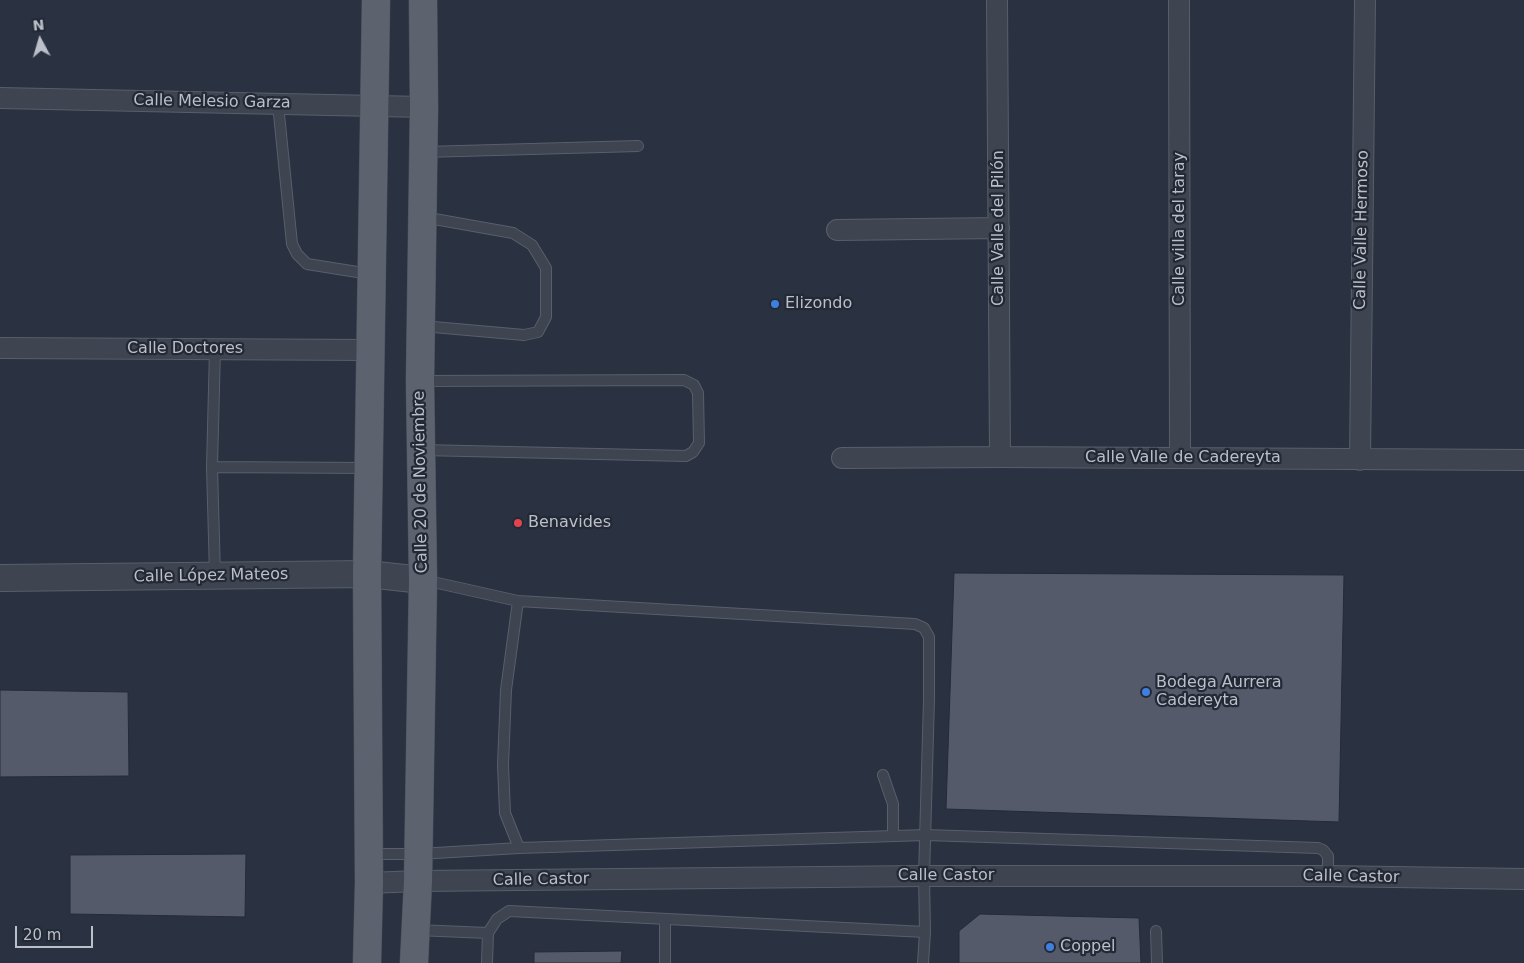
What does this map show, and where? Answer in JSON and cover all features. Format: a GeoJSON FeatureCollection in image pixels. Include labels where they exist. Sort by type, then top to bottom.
{"type":"FeatureCollection","features":[{"type":"Feature","properties":{"kind":"main road"},"geometry":{"type":"LineString","coordinates":[[367,963],[369,883],[367,574],[376,0]]}},
{"type":"Feature","properties":{"kind":"main road","name":"Calle 20 de Noviembre"},"geometry":{"type":"LineString","coordinates":[[414,963],[419,854],[422,580],[420,381],[424,107],[423,0]]}},
{"type":"Feature","properties":{"kind":"street","name":"Calle Valle del Pilón"},"geometry":{"type":"LineString","coordinates":[[997,0],[1000,457]]}},
{"type":"Feature","properties":{"kind":"street","name":"Calle villa del taray"},"geometry":{"type":"LineString","coordinates":[[1179,0],[1180,458]]}},
{"type":"Feature","properties":{"kind":"street","name":"Calle Valle Hermoso"},"geometry":{"type":"LineString","coordinates":[[1360,460],[1365,0]]}},
{"type":"Feature","properties":{"kind":"street","name":"Calle Melesio Garza"},"geometry":{"type":"LineString","coordinates":[[0,98],[424,107]]}},
{"type":"Feature","properties":{"kind":"street"},"geometry":{"type":"LineString","coordinates":[[837,230],[999,228]]}},
{"type":"Feature","properties":{"kind":"street","name":"Calle Doctores"},"geometry":{"type":"LineString","coordinates":[[0,348],[370,350]]}},
{"type":"Feature","properties":{"kind":"street","name":"Calle Valle de Cadereyta"},"geometry":{"type":"LineString","coordinates":[[842,458],[1524,460]]}},
{"type":"Feature","properties":{"kind":"street","name":"Calle López Mateos"},"geometry":{"type":"LineString","coordinates":[[0,578],[367,574],[422,580]]}},
{"type":"Feature","properties":{"kind":"street","name":"Calle Castor"},"geometry":{"type":"LineString","coordinates":[[369,883],[924,876],[1328,876],[1524,879]]}},
{"type":"Feature","properties":{"kind":"lane"},"geometry":{"type":"LineString","coordinates":[[278,104],[292,244],[297,254],[307,264],[371,274]]}},
{"type":"Feature","properties":{"kind":"lane"},"geometry":{"type":"LineString","coordinates":[[423,152],[638,146]]}},
{"type":"Feature","properties":{"kind":"lane"},"geometry":{"type":"LineString","coordinates":[[421,326],[524,335],[538,332],[546,317],[546,268],[532,245],[513,233],[422,217]]}},
{"type":"Feature","properties":{"kind":"lane"},"geometry":{"type":"LineString","coordinates":[[215,349],[212,467],[215,575]]}},
{"type":"Feature","properties":{"kind":"lane"},"geometry":{"type":"LineString","coordinates":[[420,381],[684,380],[694,384],[698,393],[699,443],[693,452],[686,456],[421,450]]}},
{"type":"Feature","properties":{"kind":"lane"},"geometry":{"type":"LineString","coordinates":[[212,467],[368,468]]}},
{"type":"Feature","properties":{"kind":"lane"},"geometry":{"type":"LineString","coordinates":[[422,580],[518,600],[915,624],[924,628],[929,637],[923,963]]}},
{"type":"Feature","properties":{"kind":"lane"},"geometry":{"type":"LineString","coordinates":[[518,600],[506,690],[503,765],[505,813],[519,848]]}},
{"type":"Feature","properties":{"kind":"lane"},"geometry":{"type":"LineString","coordinates":[[883,775],[893,804],[894,836]]}},
{"type":"Feature","properties":{"kind":"lane"},"geometry":{"type":"LineString","coordinates":[[368,854],[419,854],[519,848],[926,835],[1318,848],[1323,850],[1328,856],[1328,876]]}},
{"type":"Feature","properties":{"kind":"lane"},"geometry":{"type":"LineString","coordinates":[[487,963],[488,933],[497,919],[509,911],[925,932]]}},
{"type":"Feature","properties":{"kind":"lane"},"geometry":{"type":"LineString","coordinates":[[665,920],[665,963]]}},
{"type":"Feature","properties":{"kind":"lane"},"geometry":{"type":"LineString","coordinates":[[415,930],[488,933]]}},
{"type":"Feature","properties":{"kind":"lane"},"geometry":{"type":"LineString","coordinates":[[1156,931],[1157,963]]}},
{"type":"Feature","properties":{"kind":"building","name":"Bodega Aurrera Cadereyta"},"geometry":{"type":"Polygon","coordinates":[[[954,573],[1344,575],[1339,822],[946,809],[954,573]]]}},
{"type":"Feature","properties":{"kind":"building"},"geometry":{"type":"Polygon","coordinates":[[[0,690],[128,692],[129,776],[0,777],[0,690]]]}},
{"type":"Feature","properties":{"kind":"building"},"geometry":{"type":"Polygon","coordinates":[[[246,854],[245,917],[70,914],[70,855],[246,854]]]}},
{"type":"Feature","properties":{"kind":"building","name":"Coppel"},"geometry":{"type":"Polygon","coordinates":[[[980,914],[1139,918],[1141,963],[959,963],[959,931],[980,914]]]}},
{"type":"Feature","properties":{"kind":"building"},"geometry":{"type":"Polygon","coordinates":[[[622,951],[621,963],[534,963],[534,952],[622,951]]]}},
{"type":"Feature","properties":{"kind":"place","name":"Elizondo"},"geometry":{"type":"Point","coordinates":[775,304]}},
{"type":"Feature","properties":{"kind":"place","name":"Benavides"},"geometry":{"type":"Point","coordinates":[518,523]}},
{"type":"Feature","properties":{"kind":"place","name":"Bodega Aurrera Cadereyta"},"geometry":{"type":"Point","coordinates":[1146,692]}},
{"type":"Feature","properties":{"kind":"place","name":"Coppel"},"geometry":{"type":"Point","coordinates":[1050,947]}}]}
